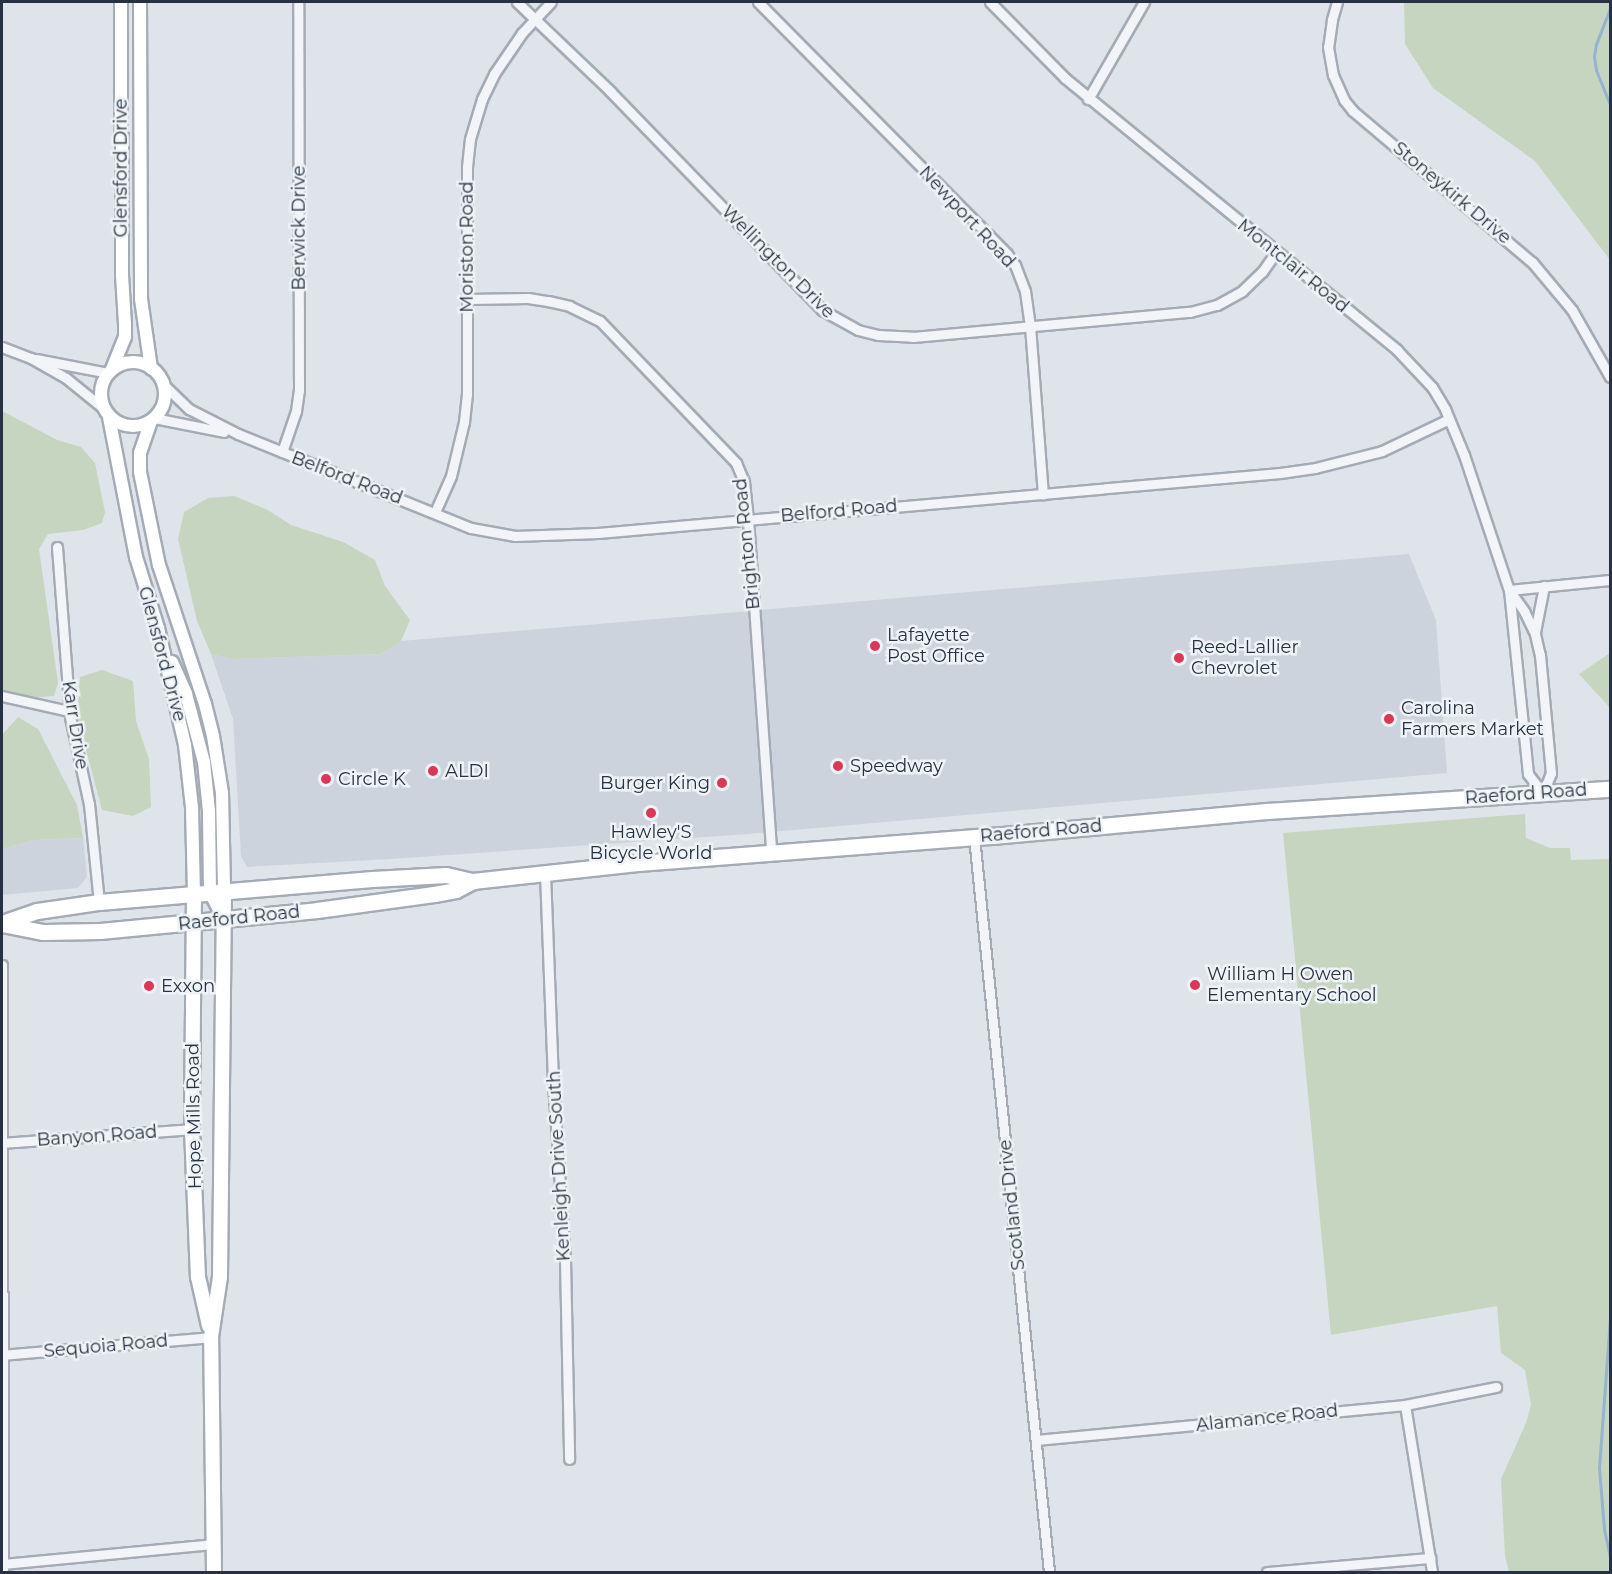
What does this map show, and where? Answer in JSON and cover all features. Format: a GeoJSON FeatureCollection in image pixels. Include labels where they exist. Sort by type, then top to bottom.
{"type":"FeatureCollection","features":[{"type":"Feature","properties":{"kind":"highway","name":"Raeford Road"},"geometry":{"type":"LineString","coordinates":[[2,924],[37,911],[99,902],[217,892],[446,875],[473,880],[771,852],[974,837],[1277,810],[1611,789]]}},
{"type":"Feature","properties":{"kind":"highway","name":"Raeford Road"},"geometry":{"type":"LineString","coordinates":[[2,924],[43,932],[63,932],[194,922],[434,894],[456,890],[473,880]]}},
{"type":"Feature","properties":{"kind":"main road","name":"Glensford Drive"},"geometry":{"type":"LineString","coordinates":[[110,371],[125,337],[121,245],[121,2]]}},
{"type":"Feature","properties":{"kind":"main road","name":"Glensford Drive"},"geometry":{"type":"LineString","coordinates":[[140,2],[141,299],[151,368]]}},
{"type":"Feature","properties":{"kind":"main road"},"geometry":{"type":"LineString","coordinates":[[132,362],[151,368],[163,384],[163,405],[152,420],[129,426],[106,412],[101,387],[110,371],[132,362]]}},
{"type":"Feature","properties":{"kind":"main road","name":"Glensford Drive"},"geometry":{"type":"LineString","coordinates":[[106,412],[136,557],[158,628],[185,745],[190,776],[194,894]]}},
{"type":"Feature","properties":{"kind":"main road","name":"Glensford Drive"},"geometry":{"type":"LineString","coordinates":[[152,420],[140,453],[140,472],[159,565],[206,704],[213,736],[222,793],[217,892]]}},
{"type":"Feature","properties":{"kind":"main road"},"geometry":{"type":"LineString","coordinates":[[158,628],[186,694],[204,762],[217,892]]}},
{"type":"Feature","properties":{"kind":"main road","name":"Hope Mills Road"},"geometry":{"type":"LineString","coordinates":[[214,1572],[211,1337],[220,1277],[224,919],[217,892]]}},
{"type":"Feature","properties":{"kind":"main road","name":"Hope Mills Road"},"geometry":{"type":"LineString","coordinates":[[194,894],[192,1129],[198,1276],[211,1337]]}},
{"type":"Feature","properties":{"kind":"street","name":"Berwick Drive"},"geometry":{"type":"LineString","coordinates":[[282,452],[296,411],[299,390],[298,2]]}},
{"type":"Feature","properties":{"kind":"street","name":"Wellington Drive"},"geometry":{"type":"LineString","coordinates":[[517,2],[537,18],[833,318],[858,330],[892,337],[1204,309],[1242,291],[1262,272],[1276,252]]}},
{"type":"Feature","properties":{"kind":"street","name":"Moriston Road"},"geometry":{"type":"LineString","coordinates":[[435,512],[451,476],[464,422],[468,299],[467,167],[475,119],[494,74],[509,50],[551,2]]}},
{"type":"Feature","properties":{"kind":"street","name":"Newport Road"},"geometry":{"type":"LineString","coordinates":[[758,2],[1007,254],[1021,278],[1030,326],[1043,494]]}},
{"type":"Feature","properties":{"kind":"street","name":"Montclair Road"},"geometry":{"type":"LineString","coordinates":[[990,2],[1088,99],[1397,350],[1432,387],[1449,419],[1509,590],[1516,640],[1528,774],[1544,793]]}},
{"type":"Feature","properties":{"kind":"street"},"geometry":{"type":"LineString","coordinates":[[1088,99],[1144,2]]}},
{"type":"Feature","properties":{"kind":"street","name":"Stoneykirk Drive"},"geometry":{"type":"LineString","coordinates":[[1338,2],[1332,20],[1328,47],[1333,75],[1344,100],[1353,111],[1532,262],[1572,310],[1611,377]]}},
{"type":"Feature","properties":{"kind":"street","name":"Brighton Road"},"geometry":{"type":"LineString","coordinates":[[468,299],[528,298],[548,301],[588,314],[611,329],[736,463],[744,482],[748,519],[771,852]]}},
{"type":"Feature","properties":{"kind":"street"},"geometry":{"type":"LineString","coordinates":[[2,347],[31,358],[79,386],[106,412]]}},
{"type":"Feature","properties":{"kind":"street"},"geometry":{"type":"LineString","coordinates":[[31,358],[110,371]]}},
{"type":"Feature","properties":{"kind":"street","name":"Belford Road"},"geometry":{"type":"LineString","coordinates":[[163,384],[189,409],[238,434],[471,528],[515,536],[598,533],[1315,468],[1382,451],[1449,419]]}},
{"type":"Feature","properties":{"kind":"street","name":"Belford Road"},"geometry":{"type":"LineString","coordinates":[[152,420],[238,434]]}},
{"type":"Feature","properties":{"kind":"street","name":"Karr Drive"},"geometry":{"type":"LineString","coordinates":[[57,547],[69,711],[89,804],[99,902]]}},
{"type":"Feature","properties":{"kind":"street"},"geometry":{"type":"LineString","coordinates":[[1509,590],[1611,580]]}},
{"type":"Feature","properties":{"kind":"street"},"geometry":{"type":"LineString","coordinates":[[1535,634],[1536,616],[1544,586]]}},
{"type":"Feature","properties":{"kind":"street","name":"Montclair Road"},"geometry":{"type":"LineString","coordinates":[[1509,590],[1524,611],[1535,634],[1540,655],[1551,772],[1544,793]]}},
{"type":"Feature","properties":{"kind":"street"},"geometry":{"type":"LineString","coordinates":[[2,696],[69,711]]}},
{"type":"Feature","properties":{"kind":"street","name":"Scotland Drive"},"geometry":{"type":"LineString","coordinates":[[974,837],[1049,1572]]}},
{"type":"Feature","properties":{"kind":"street","name":"Kenleigh Drive South"},"geometry":{"type":"LineString","coordinates":[[545,873],[553,1083],[565,1260],[569,1459]]}},
{"type":"Feature","properties":{"kind":"street"},"geometry":{"type":"LineString","coordinates":[[2,965],[2,1566],[213,1545]]}},
{"type":"Feature","properties":{"kind":"street","name":"Banyon Road"},"geometry":{"type":"LineString","coordinates":[[3,1143],[192,1129]]}},
{"type":"Feature","properties":{"kind":"street","name":"Sequoia Road"},"geometry":{"type":"LineString","coordinates":[[2,1355],[211,1337]]}},
{"type":"Feature","properties":{"kind":"street","name":"Alamance Road"},"geometry":{"type":"LineString","coordinates":[[1036,1440],[1405,1405],[1496,1387]]}},
{"type":"Feature","properties":{"kind":"street"},"geometry":{"type":"LineString","coordinates":[[1405,1405],[1432,1572]]}},
{"type":"Feature","properties":{"kind":"street"},"geometry":{"type":"LineString","coordinates":[[1267,1572],[1430,1558]]}},
{"type":"Feature","properties":{"kind":"shaded area"},"geometry":{"type":"Polygon","coordinates":[[[1409,554],[1436,620],[1447,773],[748,834],[391,859],[247,867],[241,856],[233,719],[211,654],[232,659],[381,654],[401,641],[1409,554]]]}},
{"type":"Feature","properties":{"kind":"shaded area"},"geometry":{"type":"Polygon","coordinates":[[[83,838],[87,877],[78,888],[2,895],[2,849],[34,840],[83,838]]]}},
{"type":"Feature","properties":{"kind":"green space"},"geometry":{"type":"Polygon","coordinates":[[[1404,2],[1610,2],[1610,260],[1535,161],[1433,88],[1405,44],[1404,2]]]}},
{"type":"Feature","properties":{"kind":"green space"},"geometry":{"type":"Polygon","coordinates":[[[2,411],[57,440],[81,447],[95,463],[105,512],[102,523],[83,530],[48,534],[39,549],[58,683],[54,696],[27,698],[2,692],[2,411]]]}},
{"type":"Feature","properties":{"kind":"green space"},"geometry":{"type":"Polygon","coordinates":[[[234,496],[266,509],[291,525],[343,542],[375,560],[385,586],[410,620],[401,641],[381,654],[232,659],[211,654],[197,621],[178,539],[184,512],[208,498],[234,496]]]}},
{"type":"Feature","properties":{"kind":"green space"},"geometry":{"type":"Polygon","coordinates":[[[1610,653],[1610,708],[1579,674],[1610,653]]]}},
{"type":"Feature","properties":{"kind":"green space"},"geometry":{"type":"Polygon","coordinates":[[[102,670],[133,681],[136,721],[149,759],[151,807],[133,816],[102,810],[77,716],[80,677],[102,670]]]}},
{"type":"Feature","properties":{"kind":"green space"},"geometry":{"type":"Polygon","coordinates":[[[18,717],[38,729],[77,805],[83,838],[34,840],[2,849],[2,735],[18,717]]]}},
{"type":"Feature","properties":{"kind":"green space"},"geometry":{"type":"Polygon","coordinates":[[[1525,814],[1526,838],[1550,848],[1570,848],[1571,860],[1610,859],[1610,1572],[1509,1572],[1505,1556],[1501,1479],[1526,1423],[1531,1405],[1525,1370],[1501,1353],[1497,1306],[1331,1335],[1283,833],[1525,814]]]}},
{"type":"Feature","properties":{"kind":"waterway"},"geometry":{"type":"LineString","coordinates":[[1610,8],[1596,44],[1594,57],[1596,70],[1610,104]]}},
{"type":"Feature","properties":{"kind":"waterway"},"geometry":{"type":"LineString","coordinates":[[1610,1318],[1599,1468],[1604,1529],[1610,1557]]}},
{"type":"Feature","properties":{"kind":"place","name":"Lafayette Post Office"},"geometry":{"type":"Point","coordinates":[875,646]}},
{"type":"Feature","properties":{"kind":"place","name":"Reed-Lallier Chevrolet"},"geometry":{"type":"Point","coordinates":[1179,658]}},
{"type":"Feature","properties":{"kind":"place","name":"Carolina Farmers Market"},"geometry":{"type":"Point","coordinates":[1389,719]}},
{"type":"Feature","properties":{"kind":"place","name":"Speedway"},"geometry":{"type":"Point","coordinates":[838,766]}},
{"type":"Feature","properties":{"kind":"place","name":"ALDI"},"geometry":{"type":"Point","coordinates":[433,771]}},
{"type":"Feature","properties":{"kind":"place","name":"Circle K"},"geometry":{"type":"Point","coordinates":[326,779]}},
{"type":"Feature","properties":{"kind":"place","name":"Burger King"},"geometry":{"type":"Point","coordinates":[722,783]}},
{"type":"Feature","properties":{"kind":"place","name":"Hawley'S Bicycle World"},"geometry":{"type":"Point","coordinates":[651,813]}},
{"type":"Feature","properties":{"kind":"place","name":"William H Owen Elementary School"},"geometry":{"type":"Point","coordinates":[1195,985]}},
{"type":"Feature","properties":{"kind":"place","name":"Exxon"},"geometry":{"type":"Point","coordinates":[149,986]}}]}
